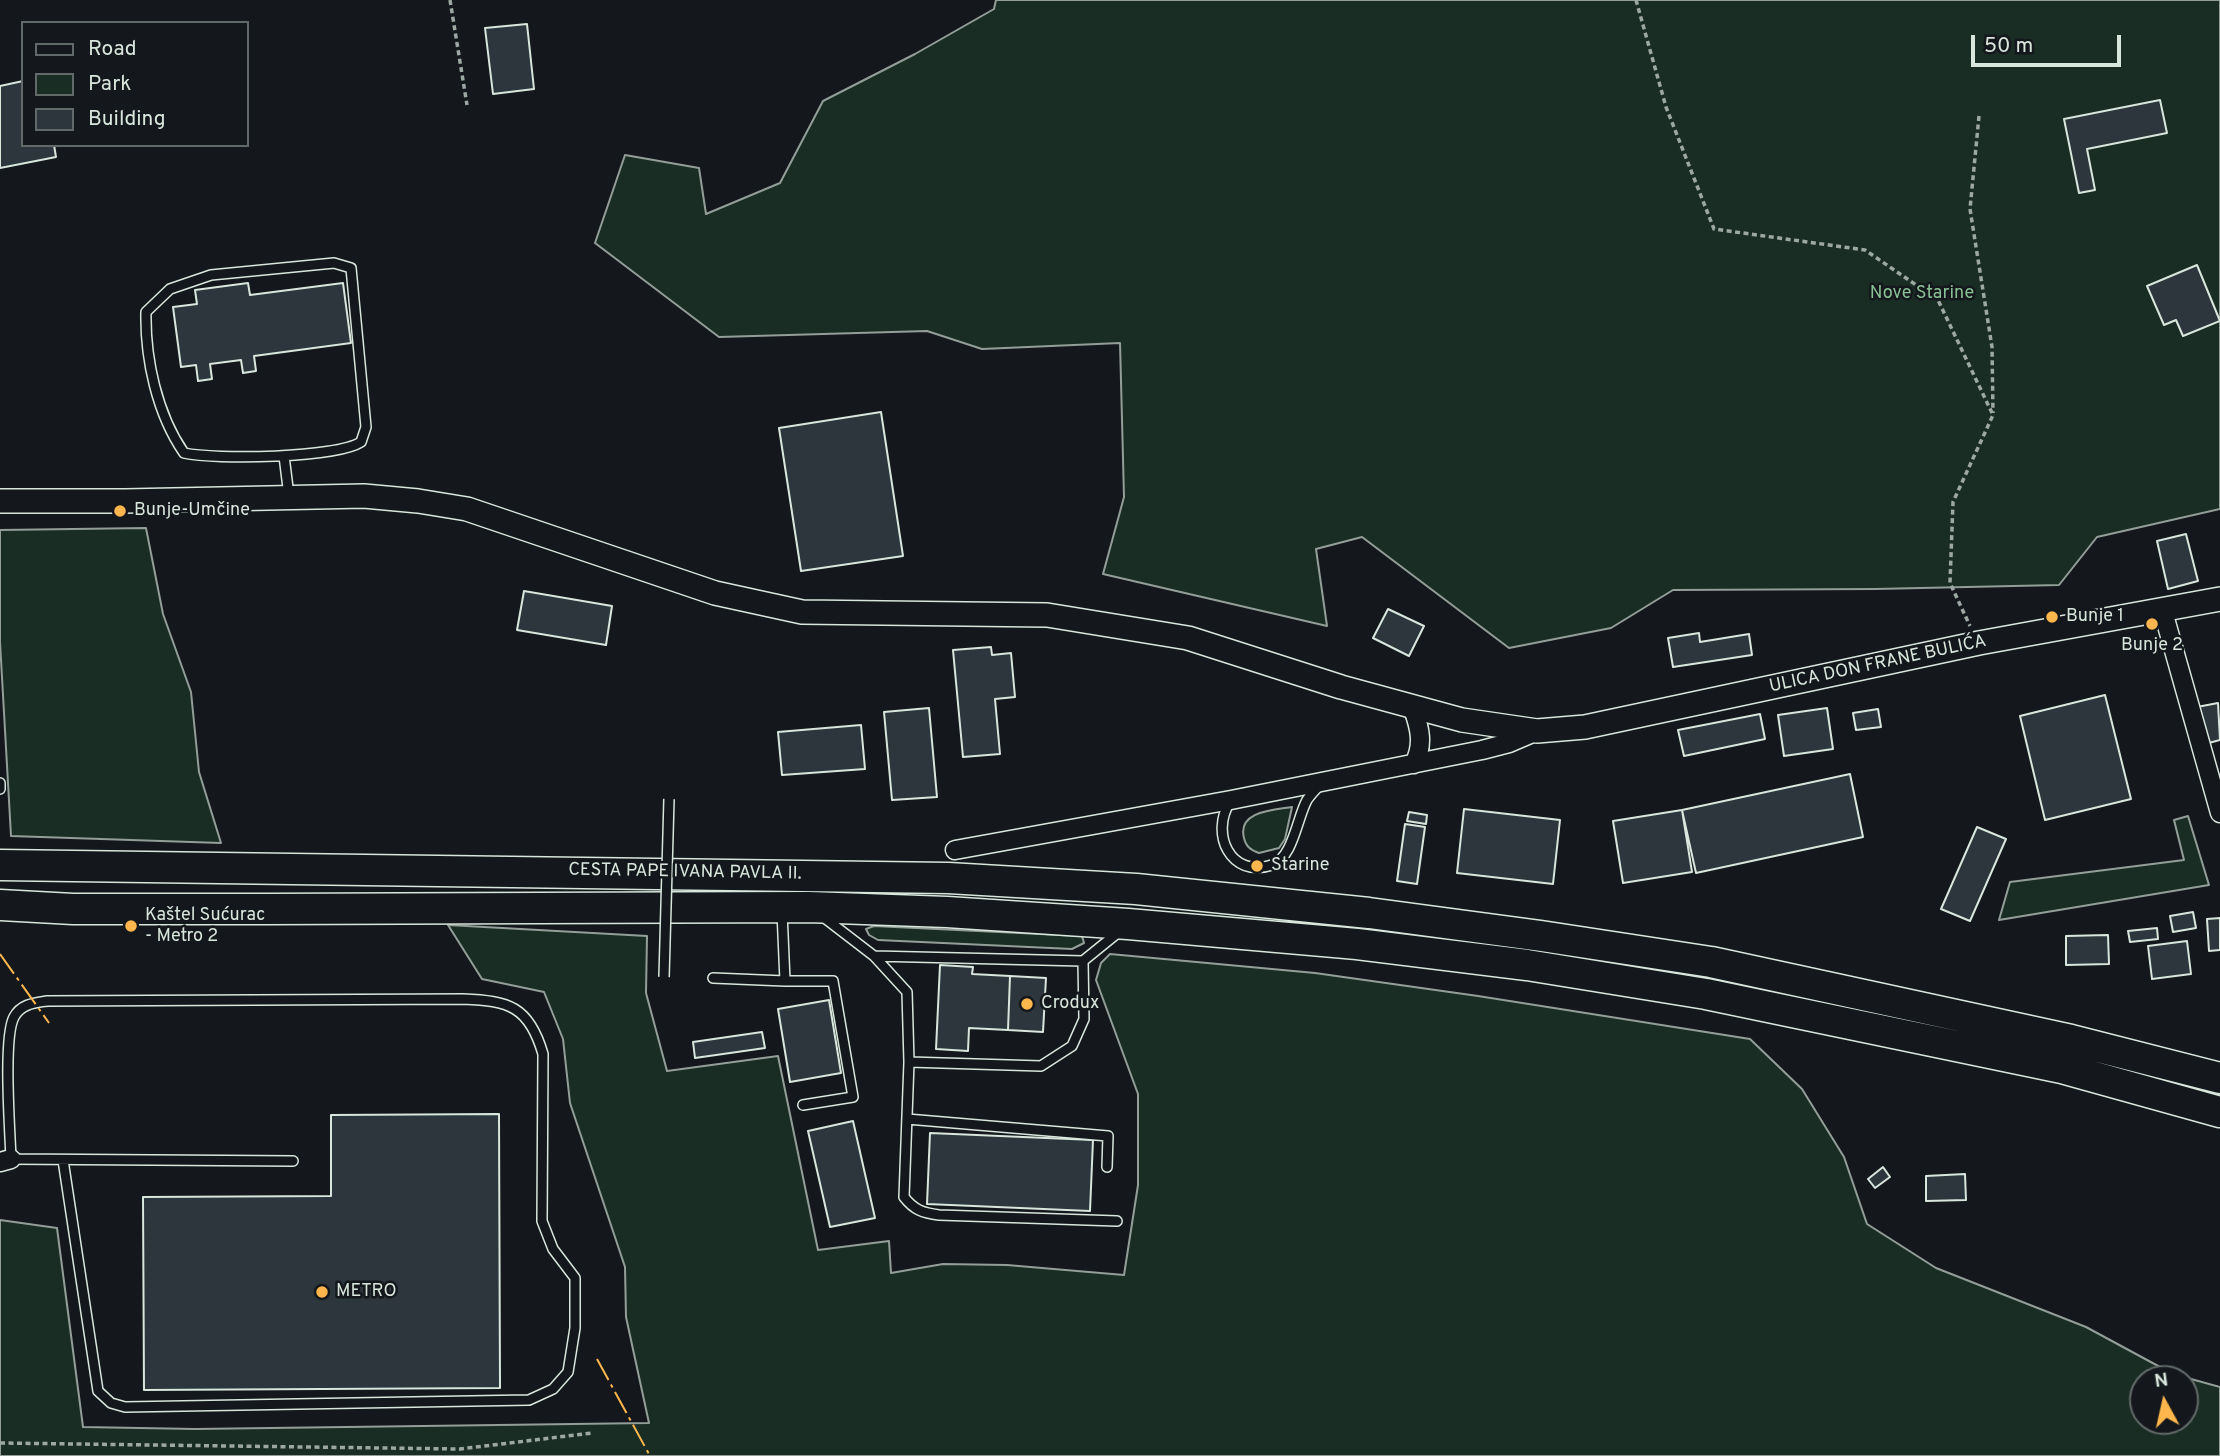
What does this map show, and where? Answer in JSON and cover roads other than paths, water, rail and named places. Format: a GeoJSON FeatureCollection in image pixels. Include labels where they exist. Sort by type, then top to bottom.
{"type":"FeatureCollection","features":[{"type":"Feature","properties":{"kind":"highway","name":"CESTA PAPE IVANA PAVLA II."},"geometry":{"type":"LineString","coordinates":[[2,864],[948,878],[1136,889],[1369,913],[1711,962],[2071,1040],[2220,1078]]}},
{"type":"Feature","properties":{"kind":"highway","name":"CESTA PAPE IVANA PAVLA II."},"geometry":{"type":"LineString","coordinates":[[0,905],[267,909],[796,907],[947,912],[1128,924],[1357,944],[1527,965],[1706,994],[2062,1068],[2220,1112]]}},
{"type":"Feature","properties":{"kind":"street","name":"ULICA DON FRANE BULIĆA"},"geometry":{"type":"LineString","coordinates":[[0,501],[364,496],[467,509],[715,593],[802,612],[1047,615],[1188,638],[1413,709],[1537,732],[1585,727],[1979,643],[2220,599]]}},
{"type":"Feature","properties":{"kind":"street"},"geometry":{"type":"LineString","coordinates":[[2162,608],[2220,813]]}},
{"type":"Feature","properties":{"kind":"street"},"geometry":{"type":"LineString","coordinates":[[1413,709],[1421,739],[1420,753],[1414,764]]}},
{"type":"Feature","properties":{"kind":"street"},"geometry":{"type":"LineString","coordinates":[[955,850],[1414,764],[1509,744],[1537,732]]}},
{"type":"Feature","properties":{"kind":"lane"},"geometry":{"type":"LineString","coordinates":[[334,263],[351,268],[366,427],[361,442],[351,449],[284,456],[193,455],[184,453],[178,445],[172,436],[152,375],[146,330],[146,312],[170,289],[211,275],[259,269],[334,263]]}},
{"type":"Feature","properties":{"kind":"lane"},"geometry":{"type":"LineString","coordinates":[[284,456],[289,497]]}},
{"type":"Feature","properties":{"kind":"lane"},"geometry":{"type":"LineString","coordinates":[[1231,800],[1224,811],[1222,841],[1230,856],[1241,863],[1257,866],[1272,864],[1285,857],[1307,800],[1323,782]]}},
{"type":"Feature","properties":{"kind":"lane"},"geometry":{"type":"LineString","coordinates":[[0,783],[0,789]]}},
{"type":"Feature","properties":{"kind":"lane"},"geometry":{"type":"LineString","coordinates":[[664,977],[669,799]]}},
{"type":"Feature","properties":{"kind":"lane"},"geometry":{"type":"LineString","coordinates":[[785,981],[796,907],[874,956],[906,992],[909,1062],[904,1197],[922,1213],[1117,1221]]}},
{"type":"Feature","properties":{"kind":"lane"},"geometry":{"type":"LineString","coordinates":[[874,956],[1083,961],[1128,924]]}},
{"type":"Feature","properties":{"kind":"lane"},"geometry":{"type":"LineString","coordinates":[[909,1062],[1041,1066],[1072,1046],[1084,1019],[1083,961]]}},
{"type":"Feature","properties":{"kind":"lane"},"geometry":{"type":"LineString","coordinates":[[713,978],[832,981],[853,1097],[803,1105]]}},
{"type":"Feature","properties":{"kind":"lane"},"geometry":{"type":"LineString","coordinates":[[63,1160],[98,1391],[111,1403],[125,1407],[529,1400],[553,1389],[568,1372],[575,1328],[575,1278],[553,1249],[542,1221],[543,1054],[536,1030],[517,1009],[495,1000],[388,998],[47,1001],[24,1006],[14,1016],[8,1037],[5,1160],[63,1160],[293,1161]]}},
{"type":"Feature","properties":{"kind":"lane"},"geometry":{"type":"LineString","coordinates":[[907,1119],[1108,1136],[1107,1167]]}},
{"type":"Feature","properties":{"kind":"place","name":"Bunje-Umčine"},"geometry":{"type":"Point","coordinates":[120,511]}},
{"type":"Feature","properties":{"kind":"place","name":"Bunje 1"},"geometry":{"type":"Point","coordinates":[2052,617]}},
{"type":"Feature","properties":{"kind":"place","name":"Bunje 2"},"geometry":{"type":"Point","coordinates":[2152,624]}},
{"type":"Feature","properties":{"kind":"place","name":"Starine"},"geometry":{"type":"Point","coordinates":[1257,866]}},
{"type":"Feature","properties":{"kind":"place","name":"Kaštel Sućurac - Metro 2"},"geometry":{"type":"Point","coordinates":[131,926]}},
{"type":"Feature","properties":{"kind":"place","name":"Crodux"},"geometry":{"type":"Point","coordinates":[1027,1004]}},
{"type":"Feature","properties":{"kind":"place","name":"METRO"},"geometry":{"type":"Point","coordinates":[322,1292]}},
{"type":"Feature","properties":{"kind":"park label","name":"Nove Starine"},"geometry":{"type":"Point","coordinates":[1922,294]}}]}
